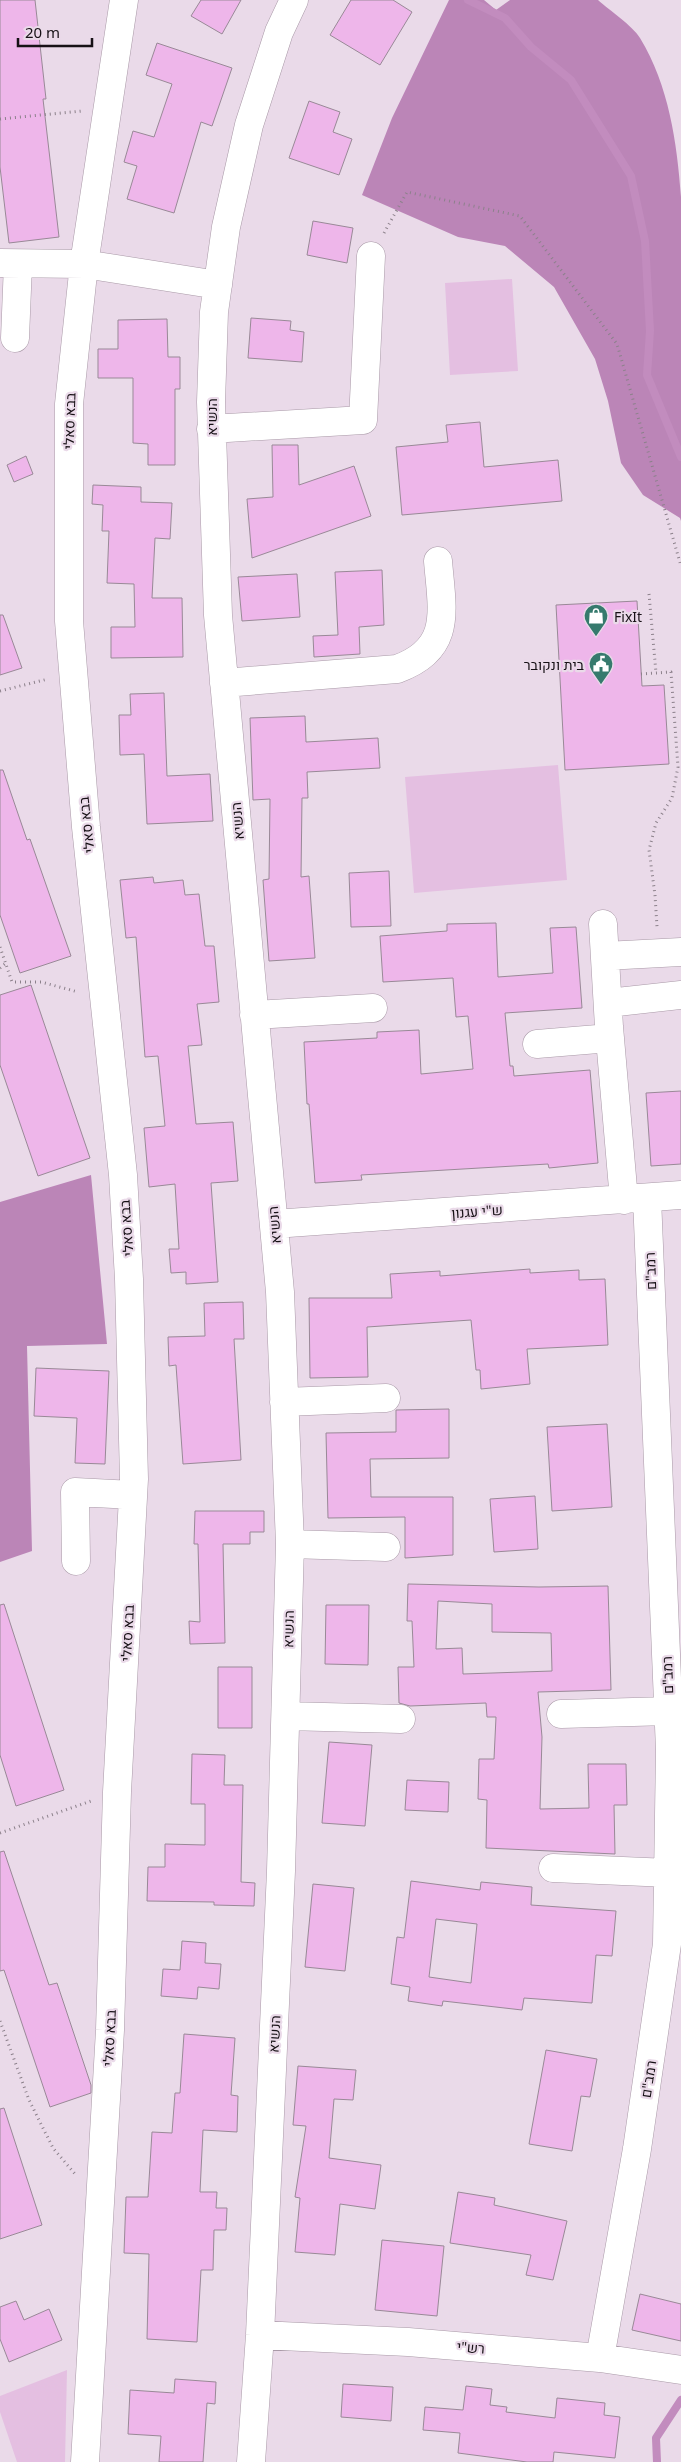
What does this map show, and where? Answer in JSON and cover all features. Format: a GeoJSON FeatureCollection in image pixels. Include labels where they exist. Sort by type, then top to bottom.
{"type":"FeatureCollection","features":[{"type":"Feature","properties":{"kind":"street","name":"בבא סאלי"},"geometry":{"type":"LineString","coordinates":[[85,2462],[110,2030],[117,1792],[133,1495],[129,1279],[123,1175],[104,999],[69,621],[69,404],[84,264],[124,0]]}},
{"type":"Feature","properties":{"kind":"street","name":"הנשיא"},"geometry":{"type":"LineString","coordinates":[[251,2462],[260,2335],[286,1716],[290,1544],[280,1292],[218,615],[211,429],[214,312],[226,227],[249,125],[279,32],[294,0]]}},
{"type":"Feature","properties":{"kind":"street"},"geometry":{"type":"LineString","coordinates":[[211,429],[363,420],[371,256]]}},
{"type":"Feature","properties":{"kind":"street"},"geometry":{"type":"LineString","coordinates":[[15,338],[9,263],[84,264],[218,285]]}},
{"type":"Feature","properties":{"kind":"street"},"geometry":{"type":"LineString","coordinates":[[224,683],[397,669],[414,663],[433,644],[443,620],[438,561]]}},
{"type":"Feature","properties":{"kind":"street","name":"רמב\"ם"},"geometry":{"type":"LineString","coordinates":[[600,2358],[654,2040],[667,1944],[669,1874],[669,1711],[636,1199],[610,1038],[603,924]]}},
{"type":"Feature","properties":{"kind":"street"},"geometry":{"type":"LineString","coordinates":[[605,956],[669,952]]}},
{"type":"Feature","properties":{"kind":"street"},"geometry":{"type":"LineString","coordinates":[[608,1003],[681,995]]}},
{"type":"Feature","properties":{"kind":"street"},"geometry":{"type":"LineString","coordinates":[[254,1014],[373,1008]]}},
{"type":"Feature","properties":{"kind":"street"},"geometry":{"type":"LineString","coordinates":[[537,1044],[610,1038]]}},
{"type":"Feature","properties":{"kind":"street","name":"ש\"י עגנון"},"geometry":{"type":"LineString","coordinates":[[274,1224],[681,1195]]}},
{"type":"Feature","properties":{"kind":"street"},"geometry":{"type":"LineString","coordinates":[[284,1402],[386,1398]]}},
{"type":"Feature","properties":{"kind":"street"},"geometry":{"type":"LineString","coordinates":[[76,1560],[76,1492],[133,1495]]}},
{"type":"Feature","properties":{"kind":"street"},"geometry":{"type":"LineString","coordinates":[[290,1544],[386,1547]]}},
{"type":"Feature","properties":{"kind":"street"},"geometry":{"type":"LineString","coordinates":[[561,1714],[669,1711]]}},
{"type":"Feature","properties":{"kind":"street"},"geometry":{"type":"LineString","coordinates":[[286,1716],[401,1719]]}},
{"type":"Feature","properties":{"kind":"street"},"geometry":{"type":"LineString","coordinates":[[553,1868],[669,1874]]}},
{"type":"Feature","properties":{"kind":"street","name":"רש\"י"},"geometry":{"type":"LineString","coordinates":[[260,2335],[408,2342],[600,2358],[681,2370]]}},
{"type":"Feature","properties":{"kind":"path"},"geometry":{"type":"LineString","coordinates":[[0,119],[108,109]]}},
{"type":"Feature","properties":{"kind":"path"},"geometry":{"type":"LineString","coordinates":[[371,256],[407,192],[520,216],[617,344],[681,566]]}},
{"type":"Feature","properties":{"kind":"path"},"geometry":{"type":"LineString","coordinates":[[649,594],[656,673]]}},
{"type":"Feature","properties":{"kind":"path"},"geometry":{"type":"LineString","coordinates":[[0,691],[73,672]]}},
{"type":"Feature","properties":{"kind":"path"},"geometry":{"type":"LineString","coordinates":[[641,674],[671,672],[678,767],[672,798],[656,823],[649,850],[656,895],[669,952]]}},
{"type":"Feature","properties":{"kind":"path"},"geometry":{"type":"LineString","coordinates":[[0,947],[12,982],[41,982],[104,999]]}},
{"type":"Feature","properties":{"kind":"path"},"geometry":{"type":"LineString","coordinates":[[0,968],[6,963]]}},
{"type":"Feature","properties":{"kind":"path"},"geometry":{"type":"LineString","coordinates":[[0,1833],[117,1792]]}},
{"type":"Feature","properties":{"kind":"path"},"geometry":{"type":"LineString","coordinates":[[0,2021],[30,2100],[53,2148],[100,2202]]}},
{"type":"Feature","properties":{"kind":"shaded area"},"geometry":{"type":"Polygon","coordinates":[[[449,0],[484,0],[496,10],[510,0],[598,0],[637,33],[650,56],[665,95],[670,115],[681,197],[681,521],[680,518],[643,495],[621,463],[608,401],[595,359],[554,287],[505,246],[458,237],[362,195],[392,118],[449,0]]]}},
{"type":"Feature","properties":{"kind":"shaded area"},"geometry":{"type":"Polygon","coordinates":[[[512,279],[518,371],[450,375],[445,283],[512,279]]]}},
{"type":"Feature","properties":{"kind":"shaded area"},"geometry":{"type":"Polygon","coordinates":[[[558,765],[567,880],[414,893],[405,777],[558,765]]]}},
{"type":"Feature","properties":{"kind":"shaded area"},"geometry":{"type":"Polygon","coordinates":[[[91,1175],[107,1344],[27,1346],[32,1551],[0,1562],[0,1202],[91,1175]]]}},
{"type":"Feature","properties":{"kind":"shaded area"},"geometry":{"type":"Polygon","coordinates":[[[67,2370],[65,2462],[17,2462],[0,2412],[0,2396],[67,2370]]]}},
{"type":"Feature","properties":{"kind":"building"},"geometry":{"type":"Polygon","coordinates":[[[0,0],[35,0],[46,99],[43,99],[59,237],[9,243],[0,167],[0,0]]]}},
{"type":"Feature","properties":{"kind":"building"},"geometry":{"type":"Polygon","coordinates":[[[201,0],[241,0],[222,34],[191,16],[201,0]]]}},
{"type":"Feature","properties":{"kind":"building"},"geometry":{"type":"Polygon","coordinates":[[[351,0],[393,0],[412,12],[380,65],[330,35],[351,0]]]}},
{"type":"Feature","properties":{"kind":"building"},"geometry":{"type":"Polygon","coordinates":[[[157,43],[232,68],[212,126],[201,122],[174,213],[127,199],[137,166],[124,162],[133,131],[154,137],[172,84],[146,75],[157,43]]]}},
{"type":"Feature","properties":{"kind":"building"},"geometry":{"type":"Polygon","coordinates":[[[309,101],[340,112],[333,132],[352,139],[339,175],[289,158],[309,101]]]}},
{"type":"Feature","properties":{"kind":"building"},"geometry":{"type":"Polygon","coordinates":[[[313,221],[353,228],[347,263],[307,255],[313,221]]]}},
{"type":"Feature","properties":{"kind":"building"},"geometry":{"type":"Polygon","coordinates":[[[251,318],[291,321],[290,330],[304,332],[302,362],[248,358],[251,318]]]}},
{"type":"Feature","properties":{"kind":"building"},"geometry":{"type":"Polygon","coordinates":[[[167,319],[168,357],[180,357],[180,389],[175,389],[175,465],[148,465],[148,444],[133,443],[133,378],[98,378],[98,349],[118,349],[118,320],[167,319]]]}},
{"type":"Feature","properties":{"kind":"building"},"geometry":{"type":"Polygon","coordinates":[[[480,422],[484,467],[558,460],[562,501],[402,515],[396,447],[448,442],[446,425],[480,422]]]}},
{"type":"Feature","properties":{"kind":"building"},"geometry":{"type":"Polygon","coordinates":[[[272,445],[298,445],[299,485],[354,466],[371,516],[252,558],[247,499],[273,497],[272,445]]]}},
{"type":"Feature","properties":{"kind":"building"},"geometry":{"type":"Polygon","coordinates":[[[26,456],[33,474],[14,482],[7,465],[26,456]]]}},
{"type":"Feature","properties":{"kind":"building"},"geometry":{"type":"Polygon","coordinates":[[[93,485],[141,487],[141,502],[172,503],[170,539],[155,538],[152,598],[182,598],[183,657],[111,658],[111,627],[135,627],[134,584],[107,583],[109,531],[102,531],[103,505],[92,504],[93,485]]]}},
{"type":"Feature","properties":{"kind":"building"},"geometry":{"type":"Polygon","coordinates":[[[382,570],[384,625],[359,627],[360,654],[314,657],[313,636],[338,635],[335,572],[382,570]]]}},
{"type":"Feature","properties":{"kind":"building"},"geometry":{"type":"Polygon","coordinates":[[[297,574],[300,617],[242,621],[238,577],[297,574]]]}},
{"type":"Feature","properties":{"kind":"building","name":"בית ונקובר"},"geometry":{"type":"Polygon","coordinates":[[[637,601],[642,686],[664,685],[669,764],[565,770],[556,605],[637,601]]]}},
{"type":"Feature","properties":{"kind":"building"},"geometry":{"type":"Polygon","coordinates":[[[0,615],[3,615],[22,668],[0,675],[0,615]]]}},
{"type":"Feature","properties":{"kind":"building"},"geometry":{"type":"Polygon","coordinates":[[[164,693],[167,776],[210,774],[213,821],[147,824],[144,754],[120,755],[119,715],[131,715],[130,694],[164,693]]]}},
{"type":"Feature","properties":{"kind":"building"},"geometry":{"type":"Polygon","coordinates":[[[305,716],[306,742],[378,738],[380,768],[307,772],[308,798],[302,798],[301,877],[309,876],[315,958],[269,961],[263,880],[269,879],[270,799],[253,800],[250,718],[305,716]]]}},
{"type":"Feature","properties":{"kind":"building"},"geometry":{"type":"Polygon","coordinates":[[[0,770],[3,770],[27,840],[30,839],[71,956],[20,973],[0,915],[0,770]]]}},
{"type":"Feature","properties":{"kind":"building"},"geometry":{"type":"Polygon","coordinates":[[[389,871],[391,926],[351,927],[349,873],[389,871]]]}},
{"type":"Feature","properties":{"kind":"building"},"geometry":{"type":"Polygon","coordinates":[[[153,877],[154,883],[183,880],[185,895],[199,894],[205,946],[214,946],[219,1002],[197,1004],[202,1045],[188,1046],[196,1124],[233,1122],[238,1181],[211,1183],[218,1282],[186,1284],[186,1272],[171,1273],[169,1249],[179,1249],[175,1184],[149,1187],[144,1128],[165,1126],[158,1056],[145,1057],[136,937],[126,938],[120,880],[153,877]]]}},
{"type":"Feature","properties":{"kind":"building"},"geometry":{"type":"Polygon","coordinates":[[[496,923],[498,977],[553,973],[550,928],[576,927],[582,1008],[505,1013],[510,1066],[513,1066],[514,1076],[590,1070],[598,1163],[549,1168],[548,1164],[361,1175],[362,1180],[315,1183],[309,1104],[307,1104],[304,1042],[377,1038],[377,1032],[419,1030],[421,1074],[473,1069],[468,1016],[456,1017],[453,978],[383,982],[380,936],[447,931],[447,924],[496,923]]]}},
{"type":"Feature","properties":{"kind":"building"},"geometry":{"type":"Polygon","coordinates":[[[31,985],[90,1158],[38,1176],[0,1065],[0,995],[31,985]]]}},
{"type":"Feature","properties":{"kind":"building"},"geometry":{"type":"Polygon","coordinates":[[[681,1091],[681,1164],[651,1166],[646,1093],[681,1091]]]}},
{"type":"Feature","properties":{"kind":"building"},"geometry":{"type":"Polygon","coordinates":[[[530,1269],[530,1273],[579,1270],[579,1280],[605,1279],[608,1345],[527,1349],[530,1384],[481,1389],[480,1370],[476,1370],[471,1320],[367,1327],[368,1377],[310,1378],[309,1298],[392,1298],[390,1274],[440,1271],[440,1276],[530,1269]]]}},
{"type":"Feature","properties":{"kind":"building"},"geometry":{"type":"Polygon","coordinates":[[[243,1302],[244,1339],[234,1339],[241,1460],[183,1464],[176,1365],[169,1366],[168,1337],[205,1336],[204,1303],[243,1302]]]}},
{"type":"Feature","properties":{"kind":"building"},"geometry":{"type":"Polygon","coordinates":[[[36,1368],[109,1371],[105,1464],[75,1463],[77,1418],[34,1416],[36,1368]]]}},
{"type":"Feature","properties":{"kind":"building"},"geometry":{"type":"Polygon","coordinates":[[[449,1409],[449,1458],[370,1459],[371,1497],[453,1497],[453,1555],[405,1558],[405,1517],[328,1518],[326,1433],[396,1432],[396,1410],[449,1409]]]}},
{"type":"Feature","properties":{"kind":"building"},"geometry":{"type":"Polygon","coordinates":[[[607,1424],[612,1507],[552,1511],[547,1427],[607,1424]]]}},
{"type":"Feature","properties":{"kind":"building"},"geometry":{"type":"Polygon","coordinates":[[[535,1496],[538,1549],[494,1552],[490,1499],[535,1496]]]}},
{"type":"Feature","properties":{"kind":"building"},"geometry":{"type":"Polygon","coordinates":[[[195,1511],[264,1511],[264,1532],[250,1532],[250,1544],[223,1544],[225,1643],[190,1644],[189,1621],[200,1622],[198,1544],[194,1544],[195,1511]]]}},
{"type":"Feature","properties":{"kind":"building"},"geometry":{"type":"Polygon","coordinates":[[[408,1584],[539,1587],[608,1586],[611,1690],[538,1692],[542,1737],[540,1809],[589,1808],[588,1764],[626,1764],[627,1805],[614,1805],[615,1854],[486,1848],[487,1800],[478,1799],[479,1759],[494,1759],[496,1717],[487,1717],[486,1703],[410,1706],[399,1703],[398,1667],[414,1667],[412,1621],[407,1621],[408,1584]],[[438,1601],[436,1649],[462,1648],[463,1674],[552,1671],[551,1633],[492,1632],[492,1604],[438,1601]]]}},
{"type":"Feature","properties":{"kind":"building"},"geometry":{"type":"Polygon","coordinates":[[[4,1604],[64,1790],[16,1806],[0,1755],[0,1605],[4,1604]]]}},
{"type":"Feature","properties":{"kind":"building"},"geometry":{"type":"Polygon","coordinates":[[[326,1605],[369,1605],[368,1665],[325,1664],[326,1605]]]}},
{"type":"Feature","properties":{"kind":"building"},"geometry":{"type":"Polygon","coordinates":[[[218,1667],[252,1667],[252,1728],[218,1728],[218,1667]]]}},
{"type":"Feature","properties":{"kind":"building"},"geometry":{"type":"Polygon","coordinates":[[[329,1742],[372,1745],[365,1826],[322,1823],[329,1742]]]}},
{"type":"Feature","properties":{"kind":"building"},"geometry":{"type":"Polygon","coordinates":[[[192,1754],[225,1755],[224,1785],[243,1785],[241,1882],[255,1883],[254,1906],[214,1905],[214,1902],[147,1901],[148,1867],[165,1867],[165,1844],[205,1845],[205,1804],[191,1804],[192,1754]]]}},
{"type":"Feature","properties":{"kind":"building"},"geometry":{"type":"Polygon","coordinates":[[[407,1780],[449,1782],[448,1812],[405,1810],[407,1780]]]}},
{"type":"Feature","properties":{"kind":"building"},"geometry":{"type":"Polygon","coordinates":[[[4,1851],[49,1985],[57,1983],[91,2085],[91,2093],[50,2107],[4,1970],[0,1971],[0,1852],[4,1851]]]}},
{"type":"Feature","properties":{"kind":"building"},"geometry":{"type":"Polygon","coordinates":[[[411,1881],[480,1890],[481,1882],[532,1887],[531,1905],[616,1911],[612,1956],[596,1955],[592,2003],[524,1998],[522,2010],[443,2001],[442,2006],[408,2001],[410,1987],[391,1984],[397,1937],[404,1938],[411,1881]],[[436,1919],[429,1977],[471,1983],[477,1924],[436,1919]]]}},
{"type":"Feature","properties":{"kind":"building"},"geometry":{"type":"Polygon","coordinates":[[[313,1884],[354,1888],[345,1971],[305,1967],[313,1884]]]}},
{"type":"Feature","properties":{"kind":"building"},"geometry":{"type":"Polygon","coordinates":[[[182,1941],[206,1943],[205,1963],[221,1964],[219,1989],[198,1987],[197,1999],[161,1996],[163,1969],[180,1970],[182,1941]]]}},
{"type":"Feature","properties":{"kind":"building"},"geometry":{"type":"Polygon","coordinates":[[[184,2034],[235,2038],[231,2095],[238,2096],[237,2132],[203,2130],[200,2192],[217,2192],[216,2208],[227,2208],[226,2230],[214,2230],[213,2270],[201,2270],[197,2342],[147,2339],[149,2254],[124,2253],[126,2197],[148,2197],[152,2132],[172,2133],[175,2093],[180,2093],[184,2034]]]}},
{"type":"Feature","properties":{"kind":"building"},"geometry":{"type":"Polygon","coordinates":[[[546,2050],[597,2059],[590,2097],[581,2096],[572,2151],[529,2144],[546,2050]]]}},
{"type":"Feature","properties":{"kind":"building"},"geometry":{"type":"Polygon","coordinates":[[[298,2066],[356,2070],[353,2100],[334,2099],[329,2158],[381,2165],[375,2209],[340,2204],[335,2255],[295,2252],[300,2198],[295,2197],[306,2126],[293,2125],[298,2066]]]}},
{"type":"Feature","properties":{"kind":"building"},"geometry":{"type":"Polygon","coordinates":[[[4,2108],[42,2225],[0,2239],[0,2109],[4,2108]]]}},
{"type":"Feature","properties":{"kind":"building"},"geometry":{"type":"Polygon","coordinates":[[[458,2192],[495,2198],[494,2205],[567,2221],[553,2280],[526,2275],[531,2255],[450,2243],[458,2192]]]}},
{"type":"Feature","properties":{"kind":"building"},"geometry":{"type":"Polygon","coordinates":[[[382,2240],[444,2246],[437,2316],[375,2310],[382,2240]]]}},
{"type":"Feature","properties":{"kind":"building"},"geometry":{"type":"Polygon","coordinates":[[[640,2294],[681,2304],[681,2341],[632,2330],[640,2294]]]}},
{"type":"Feature","properties":{"kind":"building"},"geometry":{"type":"Polygon","coordinates":[[[16,2301],[24,2320],[49,2309],[62,2340],[9,2362],[0,2339],[0,2307],[16,2301]]]}},
{"type":"Feature","properties":{"kind":"building"},"geometry":{"type":"Polygon","coordinates":[[[175,2379],[216,2382],[215,2404],[207,2403],[203,2462],[159,2462],[161,2436],[128,2434],[130,2390],[174,2393],[175,2379]]]}},
{"type":"Feature","properties":{"kind":"building"},"geometry":{"type":"Polygon","coordinates":[[[343,2384],[393,2387],[391,2421],[341,2417],[343,2384]]]}},
{"type":"Feature","properties":{"kind":"building"},"geometry":{"type":"Polygon","coordinates":[[[466,2386],[492,2389],[490,2405],[507,2407],[506,2412],[555,2418],[557,2398],[605,2403],[604,2415],[620,2417],[615,2458],[554,2452],[553,2462],[527,2462],[458,2453],[460,2433],[423,2430],[425,2407],[463,2410],[466,2386]]]}},
{"type":"Feature","properties":{"kind":"waterway"},"geometry":{"type":"LineString","coordinates":[[468,0],[505,18],[531,47],[571,80],[631,176],[645,241],[650,331],[647,375],[681,457]]}},
{"type":"Feature","properties":{"kind":"waterway"},"geometry":{"type":"LineString","coordinates":[[657,2462],[656,2438],[681,2400]]}},
{"type":"Feature","properties":{"kind":"place","name":"FixIt"},"geometry":{"type":"Point","coordinates":[596,637]}},
{"type":"Feature","properties":{"kind":"place","name":"בית ונקובר"},"geometry":{"type":"Point","coordinates":[601,685]}}]}
